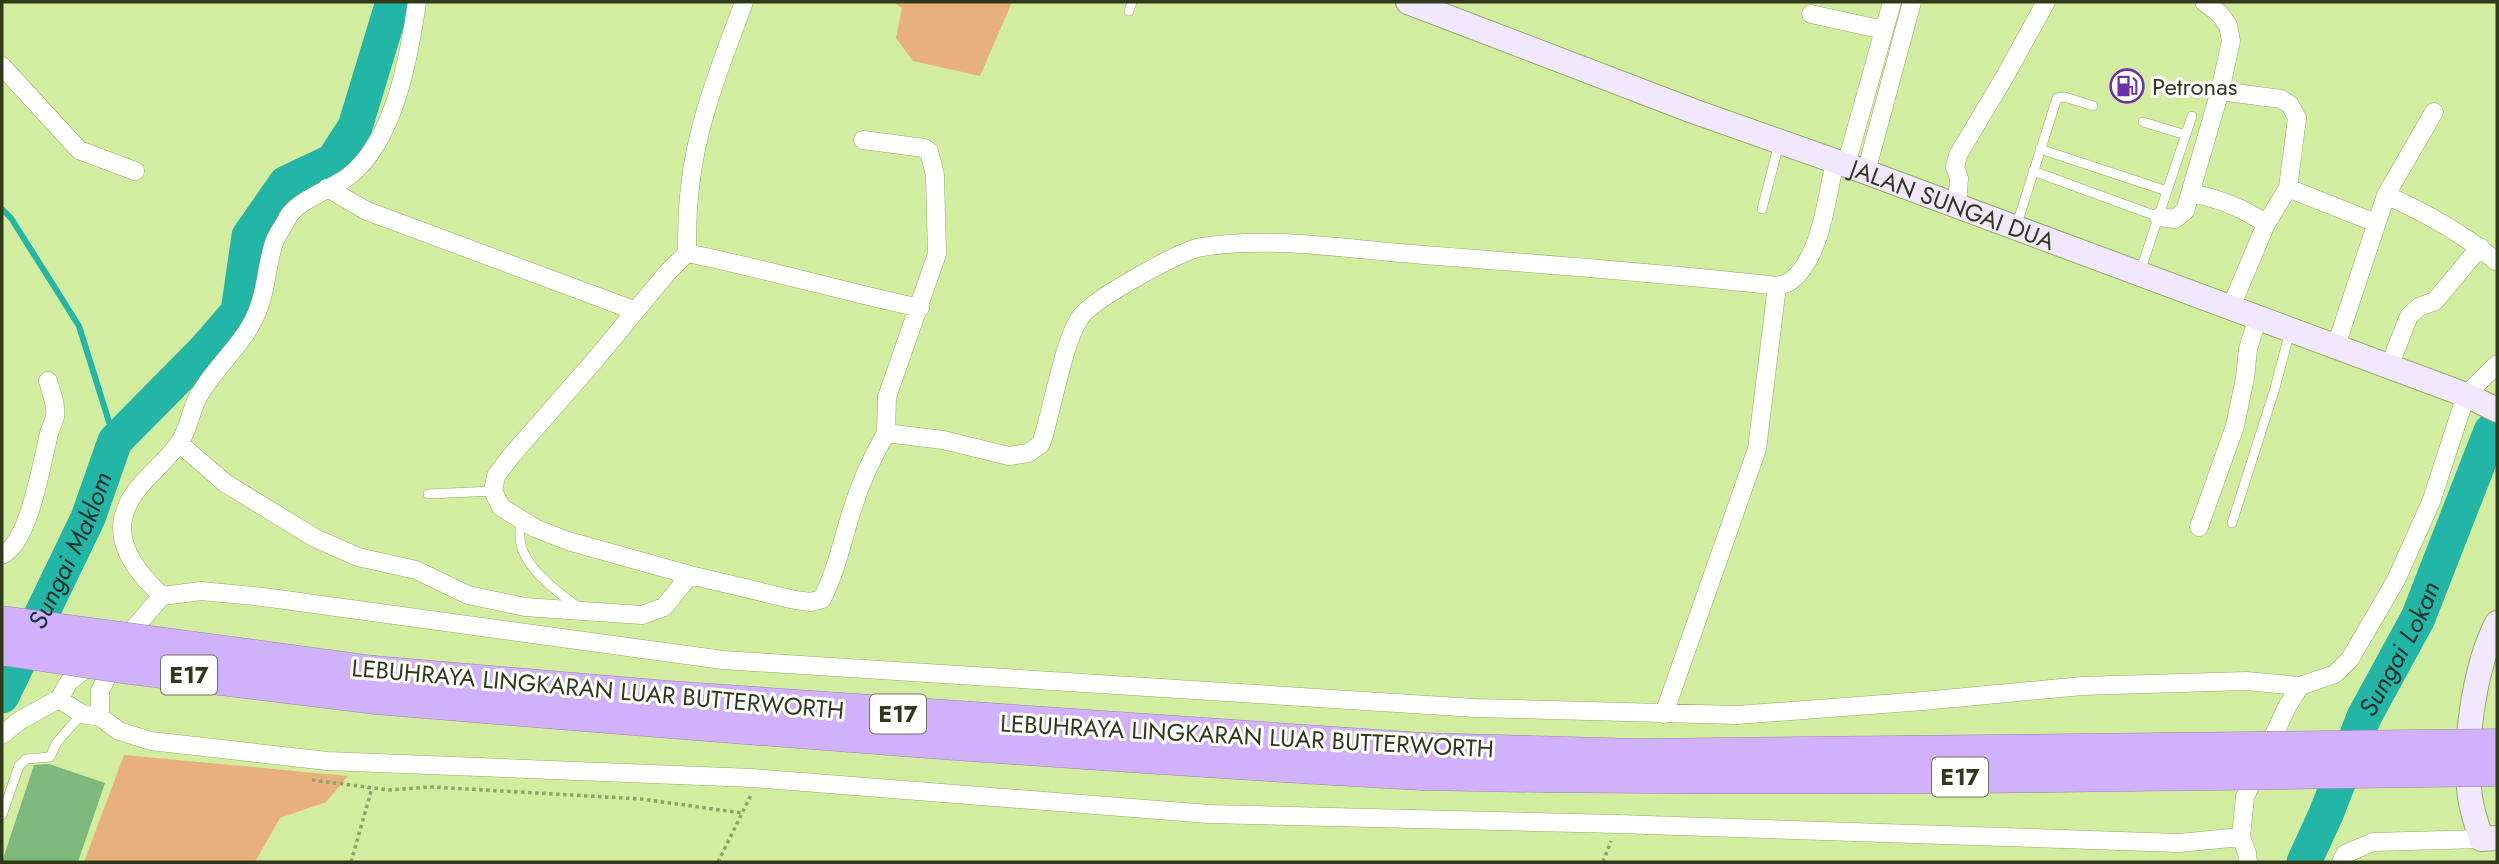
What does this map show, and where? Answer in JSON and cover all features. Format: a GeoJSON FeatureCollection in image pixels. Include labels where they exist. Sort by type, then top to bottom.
{"type":"FeatureCollection","features":[{"type":"Feature","properties":{"kind":"highway","name":"LEBUHRAYA LINGKARAN LUAR BUTTERWORTH"},"geometry":{"type":"LineString","coordinates":[[2,622],[375,685],[664,722],[1121,756],[1422,762],[1651,755],[2497,745]]}},
{"type":"Feature","properties":{"kind":"highway","name":"LEBUHRAYA LINGKARAN LUAR BUTTERWORTH"},"geometry":{"type":"LineString","coordinates":[[2,649],[122,667],[375,685]]}},
{"type":"Feature","properties":{"kind":"highway","name":"LEBUHRAYA LINGKARAN LUAR BUTTERWORTH"},"geometry":{"type":"LineString","coordinates":[[1422,762],[1635,779],[2497,770]]}},
{"type":"Feature","properties":{"kind":"main road","name":"JALAN SUNGAI DUA"},"geometry":{"type":"LineString","coordinates":[[1408,2],[1779,143],[1957,205],[2336,346],[2466,395],[2497,410]]}},
{"type":"Feature","properties":{"kind":"main road"},"geometry":{"type":"LineString","coordinates":[[2489,839],[2470,794],[2469,756],[2474,688],[2487,642],[2497,623]]}},
{"type":"Feature","properties":{"kind":"street"},"geometry":{"type":"LineString","coordinates":[[162,596],[128,555],[123,539],[123,519],[145,481],[179,443],[189,424],[196,401],[212,375],[247,333],[260,307],[275,241],[291,213],[327,188],[347,178],[367,160],[383,130],[402,76],[417,2]]}},
{"type":"Feature","properties":{"kind":"street"},"geometry":{"type":"LineString","coordinates":[[744,2],[722,59],[696,148],[690,187],[687,253],[667,273],[496,476],[493,491],[501,507],[568,541],[690,575],[795,600],[811,602],[822,599],[829,585],[854,504],[874,453],[886,433],[887,397],[920,309],[937,254],[935,175],[929,151],[924,148],[863,140]]}},
{"type":"Feature","properties":{"kind":"street"},"geometry":{"type":"LineString","coordinates":[[1849,166],[1892,2]]}},
{"type":"Feature","properties":{"kind":"street"},"geometry":{"type":"LineString","coordinates":[[886,433],[943,440],[1009,456],[1028,453],[1041,444],[1070,337],[1083,314],[1141,276],[1199,247],[1245,242],[1313,246],[1680,275],[1777,286],[1790,282],[1805,266],[1815,245],[1849,166],[1912,2]]}},
{"type":"Feature","properties":{"kind":"street"},"geometry":{"type":"LineString","coordinates":[[1957,205],[1959,178],[1955,167],[1958,155],[2046,2]]}},
{"type":"Feature","properties":{"kind":"street"},"geometry":{"type":"LineString","coordinates":[[2159,217],[2175,219],[2185,211],[2220,91],[2231,41],[2228,25],[2219,13],[2204,2]]}},
{"type":"Feature","properties":{"kind":"street"},"geometry":{"type":"LineString","coordinates":[[1811,14],[1884,30]]}},
{"type":"Feature","properties":{"kind":"street"},"geometry":{"type":"LineString","coordinates":[[2,66],[79,150],[135,172]]}},
{"type":"Feature","properties":{"kind":"street"},"geometry":{"type":"LineString","coordinates":[[2220,91],[2281,99],[2290,105],[2297,118],[2288,188],[2266,224],[2231,307]]}},
{"type":"Feature","properties":{"kind":"street"},"geometry":{"type":"LineString","coordinates":[[2336,346],[2386,195],[2434,112]]}},
{"type":"Feature","properties":{"kind":"street"},"geometry":{"type":"LineString","coordinates":[[327,188],[367,211],[636,311]]}},
{"type":"Feature","properties":{"kind":"street"},"geometry":{"type":"LineString","coordinates":[[2288,188],[2376,223]]}},
{"type":"Feature","properties":{"kind":"street"},"geometry":{"type":"LineString","coordinates":[[2191,193],[2219,199],[2244,209],[2266,224]]}},
{"type":"Feature","properties":{"kind":"street"},"geometry":{"type":"LineString","coordinates":[[2386,195],[2432,217],[2480,247],[2497,262]]}},
{"type":"Feature","properties":{"kind":"street"},"geometry":{"type":"LineString","coordinates":[[2389,366],[2409,316],[2419,307],[2435,301],[2480,247]]}},
{"type":"Feature","properties":{"kind":"street"},"geometry":{"type":"LineString","coordinates":[[687,253],[746,265],[920,309]]}},
{"type":"Feature","properties":{"kind":"street"},"geometry":{"type":"LineString","coordinates":[[1664,714],[1757,449],[1777,286]]}},
{"type":"Feature","properties":{"kind":"street"},"geometry":{"type":"LineString","coordinates":[[2199,527],[2235,426],[2248,349],[2258,317]]}},
{"type":"Feature","properties":{"kind":"street"},"geometry":{"type":"LineString","coordinates":[[2,735],[19,721],[59,699],[69,682],[87,664],[114,650],[162,596],[201,591],[263,597],[723,660],[1426,705],[1737,715],[2082,686],[2246,681],[2300,686],[2335,674],[2350,659],[2396,580],[2431,502],[2466,395],[2497,364]]}},
{"type":"Feature","properties":{"kind":"street"},"geometry":{"type":"LineString","coordinates":[[2,555],[8,552],[23,531],[48,433],[55,416],[48,380]]}},
{"type":"Feature","properties":{"kind":"street"},"geometry":{"type":"LineString","coordinates":[[179,443],[225,483],[314,538],[358,557],[416,570],[468,595],[525,607],[642,615],[664,607],[690,575]]}},
{"type":"Feature","properties":{"kind":"street"},"geometry":{"type":"LineString","coordinates":[[91,716],[108,675],[114,650]]}},
{"type":"Feature","properties":{"kind":"street"},"geometry":{"type":"LineString","coordinates":[[2248,862],[2241,837],[2245,797],[2300,686]]}},
{"type":"Feature","properties":{"kind":"street"},"geometry":{"type":"LineString","coordinates":[[59,699],[119,731],[152,741],[327,761],[752,778],[1209,814],[1618,824],[2179,843],[2241,837]]}},
{"type":"Feature","properties":{"kind":"street"},"geometry":{"type":"LineString","coordinates":[[2341,862],[2345,854],[2373,842],[2489,839]]}},
{"type":"Feature","properties":{"kind":"lane"},"geometry":{"type":"LineString","coordinates":[[2016,227],[2057,98],[2065,97],[2093,106]]}},
{"type":"Feature","properties":{"kind":"lane"},"geometry":{"type":"LineString","coordinates":[[2140,273],[2192,116]]}},
{"type":"Feature","properties":{"kind":"lane"},"geometry":{"type":"LineString","coordinates":[[2143,122],[2186,135]]}},
{"type":"Feature","properties":{"kind":"lane"},"geometry":{"type":"LineString","coordinates":[[1762,209],[1779,143]]}},
{"type":"Feature","properties":{"kind":"lane"},"geometry":{"type":"LineString","coordinates":[[2040,149],[2167,191]]}},
{"type":"Feature","properties":{"kind":"lane"},"geometry":{"type":"LineString","coordinates":[[2033,171],[2159,217]]}},
{"type":"Feature","properties":{"kind":"lane"},"geometry":{"type":"LineString","coordinates":[[2232,523],[2275,388],[2290,329]]}},
{"type":"Feature","properties":{"kind":"lane"},"geometry":{"type":"LineString","coordinates":[[428,494],[493,491]]}},
{"type":"Feature","properties":{"kind":"lane"},"geometry":{"type":"LineString","coordinates":[[522,520],[519,539],[527,559],[551,588],[581,609]]}},
{"type":"Feature","properties":{"kind":"lane"},"geometry":{"type":"LineString","coordinates":[[2,815],[19,766],[26,759],[50,758],[57,742],[91,716]]}},
{"type":"Feature","properties":{"kind":"path"},"geometry":{"type":"LineString","coordinates":[[718,862],[752,793],[752,778]]}},
{"type":"Feature","properties":{"kind":"path"},"geometry":{"type":"LineString","coordinates":[[312,780],[389,790],[432,787],[641,799],[742,814]]}},
{"type":"Feature","properties":{"kind":"path"},"geometry":{"type":"LineString","coordinates":[[352,862],[372,788]]}},
{"type":"Feature","properties":{"kind":"shaded area"},"geometry":{"type":"Polygon","coordinates":[[[893,2],[1012,2],[980,76],[913,61],[896,38],[902,8],[893,2]]]}},
{"type":"Feature","properties":{"kind":"shaded area"},"geometry":{"type":"Polygon","coordinates":[[[124,755],[348,776],[326,802],[280,818],[255,862],[84,862],[124,755]]]}},
{"type":"Feature","properties":{"kind":"building"},"geometry":{"type":"Polygon","coordinates":[[[49,764],[105,783],[78,862],[2,862],[34,765],[49,764]]]}},
{"type":"Feature","properties":{"kind":"waterway","name":"Sungai Maklom"},"geometry":{"type":"LineString","coordinates":[[2,696],[88,518],[115,441],[205,350],[238,312],[249,236],[286,183],[333,161],[355,127],[393,2]]}},
{"type":"Feature","properties":{"kind":"waterway"},"geometry":{"type":"LineString","coordinates":[[2,209],[11,218],[79,326],[115,441]]}},
{"type":"Feature","properties":{"kind":"waterway","name":"Sungai Lokan"},"geometry":{"type":"LineString","coordinates":[[2304,862],[2364,717],[2418,618],[2491,431]]}},
{"type":"Feature","properties":{"kind":"place","name":"Petronas"},"geometry":{"type":"Point","coordinates":[2127,86]}}]}
